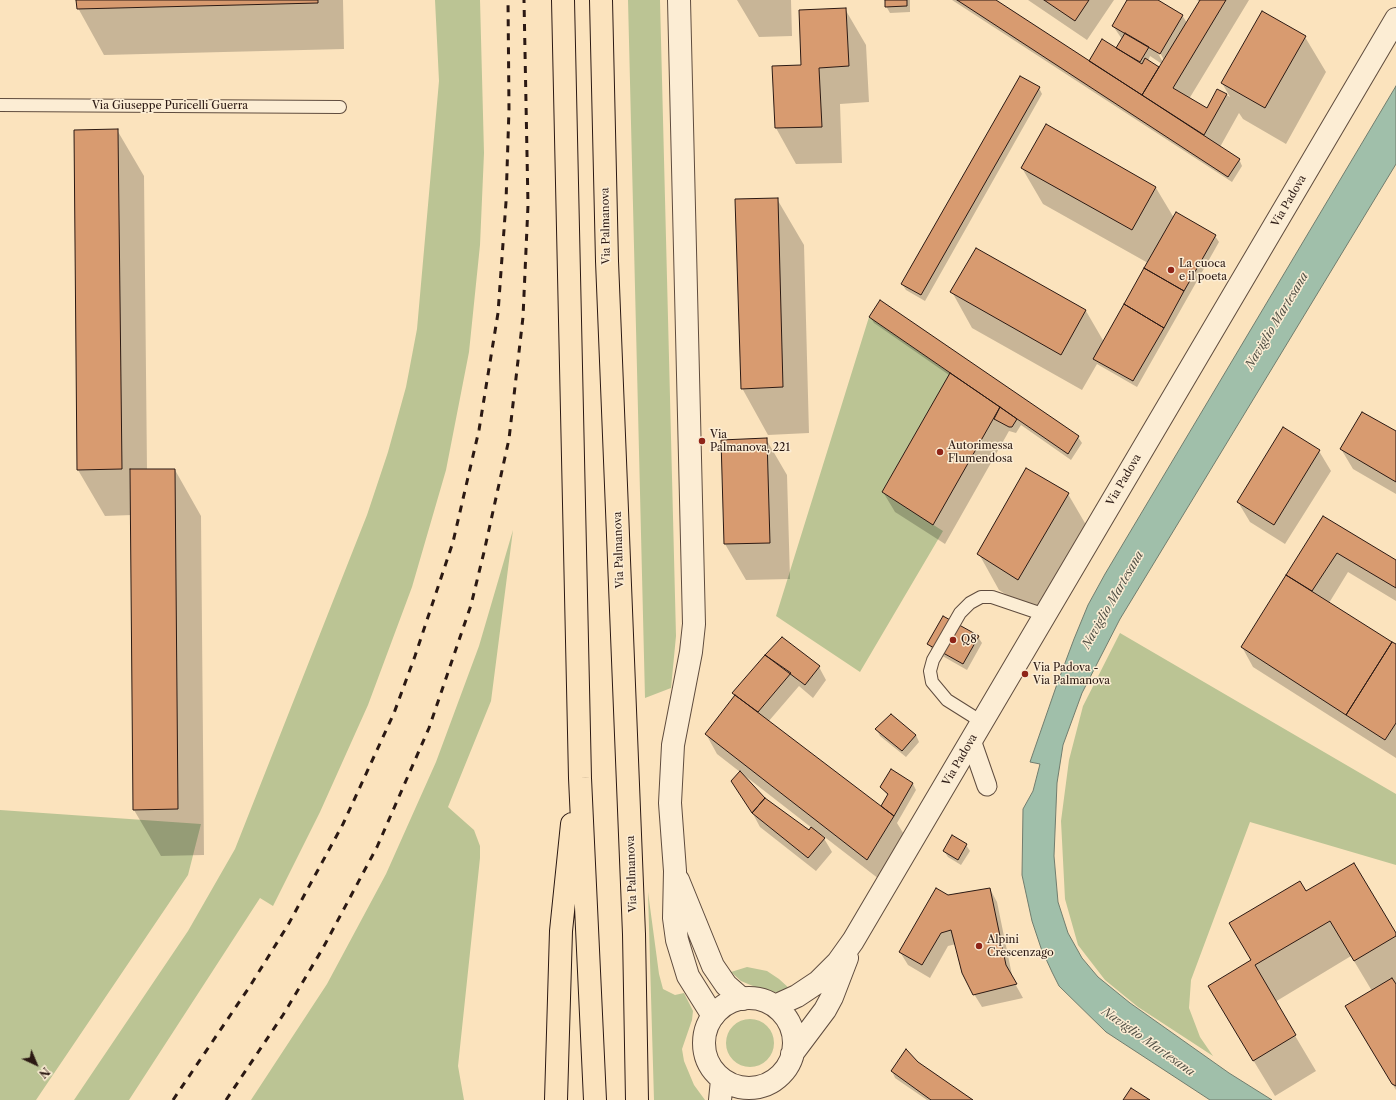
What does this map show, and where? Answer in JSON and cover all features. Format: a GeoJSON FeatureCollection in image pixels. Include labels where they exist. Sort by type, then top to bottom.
{"type":"FeatureCollection","features":[{"type":"Feature","properties":{"kind":"highway"},"geometry":{"type":"LineString","coordinates":[[563,0],[580,778],[595,1100]]}},
{"type":"Feature","properties":{"kind":"highway","name":"Via Palmanova"},"geometry":{"type":"LineString","coordinates":[[601,0],[607,261],[634,934],[637,1100]]}},
{"type":"Feature","properties":{"kind":"highway"},"geometry":{"type":"LineString","coordinates":[[556,1100],[562,915],[568,855],[580,778]]}},
{"type":"Feature","properties":{"kind":"street"},"geometry":{"type":"LineString","coordinates":[[679,0],[694,624],[671,760],[670,803],[675,871],[674,918],[679,947],[688,976],[713,1016]]}},
{"type":"Feature","properties":{"kind":"street","name":"Via Padova"},"geometry":{"type":"LineString","coordinates":[[760,1093],[781,1074],[788,1065],[794,1043],[791,1027],[786,1017],[775,1006],[797,996],[818,982],[838,962],[853,941],[1396,19]]}},
{"type":"Feature","properties":{"kind":"street"},"geometry":{"type":"LineString","coordinates":[[971,740],[987,786]]}},
{"type":"Feature","properties":{"kind":"street"},"geometry":{"type":"LineString","coordinates":[[675,871],[713,966],[726,985],[742,999]]}},
{"type":"Feature","properties":{"kind":"street","name":"Via Padova"},"geometry":{"type":"LineString","coordinates":[[792,1054],[825,1010],[832,997],[853,941]]}},
{"type":"Feature","properties":{"kind":"street"},"geometry":{"type":"LineString","coordinates":[[760,1093],[740,1088],[721,1090],[704,1052],[704,1036],[707,1025],[713,1016],[726,1004],[742,999],[758,999],[775,1006]]}},
{"type":"Feature","properties":{"kind":"lane","name":"Via Giuseppe Puricelli Guerra"},"geometry":{"type":"LineString","coordinates":[[0,105],[340,107]]}},
{"type":"Feature","properties":{"kind":"lane"},"geometry":{"type":"LineString","coordinates":[[982,722],[947,700],[932,682],[930,671],[933,660],[960,613],[970,603],[981,597],[992,597],[1045,615]]}},
{"type":"Feature","properties":{"kind":"shaded area"},"geometry":{"type":"Polygon","coordinates":[[[435,0],[480,0],[484,153],[480,245],[469,352],[446,470],[412,587],[368,705],[320,812],[273,906],[260,898],[129,1100],[74,1100],[188,931],[235,849],[367,515],[388,452],[406,387],[417,329],[439,81],[435,0]]]}},
{"type":"Feature","properties":{"kind":"shaded area"},"geometry":{"type":"Polygon","coordinates":[[[628,0],[660,0],[676,636],[671,688],[645,698],[628,0]]]}},
{"type":"Feature","properties":{"kind":"shaded area"},"geometry":{"type":"Polygon","coordinates":[[[869,317],[950,373],[882,492],[943,531],[860,672],[776,616],[869,317]]]}},
{"type":"Feature","properties":{"kind":"shaded area"},"geometry":{"type":"Polygon","coordinates":[[[513,530],[491,701],[448,807],[474,830],[480,846],[458,1066],[464,1100],[251,1100],[327,984],[386,874],[436,762],[479,646],[513,530]]]}},
{"type":"Feature","properties":{"kind":"shaded area"},"geometry":{"type":"Polygon","coordinates":[[[1120,633],[1396,794],[1396,865],[1250,822],[1191,980],[1189,1008],[1200,1037],[1213,1056],[1138,1007],[1105,980],[1078,945],[1065,899],[1061,821],[1069,760],[1083,706],[1120,633]]]}},
{"type":"Feature","properties":{"kind":"shaded area"},"geometry":{"type":"Polygon","coordinates":[[[0,810],[201,824],[188,875],[36,1100],[0,1100],[0,810]]]}},
{"type":"Feature","properties":{"kind":"shaded area"},"geometry":{"type":"Polygon","coordinates":[[[648,892],[659,974],[663,989],[675,995],[684,993],[693,1011],[692,1020],[682,1049],[684,1061],[694,1085],[705,1100],[654,1100],[648,892]]]}},
{"type":"Feature","properties":{"kind":"shaded area"},"geometry":{"type":"Polygon","coordinates":[[[747,967],[767,971],[790,989],[786,992],[774,992],[760,989],[741,981],[731,972],[747,967]]]}},
{"type":"Feature","properties":{"kind":"shaded area"},"geometry":{"type":"Polygon","coordinates":[[[750,1019],[759,1021],[767,1026],[772,1034],[774,1043],[772,1052],[767,1060],[759,1065],[750,1067],[741,1065],[733,1060],[728,1052],[726,1043],[728,1034],[733,1026],[741,1021],[750,1019]]]}},
{"type":"Feature","properties":{"kind":"water","name":"Naviglio Martesana"},"geometry":{"type":"Polygon","coordinates":[[[1396,86],[1396,164],[1120,619],[1082,693],[1063,745],[1057,783],[1054,856],[1058,902],[1068,933],[1082,958],[1098,977],[1130,1003],[1229,1073],[1272,1100],[1210,1100],[1106,1032],[1059,986],[1041,948],[1032,921],[1022,875],[1023,809],[1033,791],[1040,764],[1030,762],[1056,687],[1088,605],[1105,574],[1396,86]]]}},
{"type":"Feature","properties":{"kind":"building"},"geometry":{"type":"Polygon","coordinates":[[[76,0],[318,0],[318,3],[77,9],[76,0]]]}},
{"type":"Feature","properties":{"kind":"building"},"geometry":{"type":"Polygon","coordinates":[[[885,0],[907,0],[907,6],[885,7],[885,0]]]}},
{"type":"Feature","properties":{"kind":"building"},"geometry":{"type":"Polygon","coordinates":[[[957,0],[996,0],[1240,159],[1228,177],[957,0]]]}},
{"type":"Feature","properties":{"kind":"building"},"geometry":{"type":"Polygon","coordinates":[[[1044,0],[1089,0],[1075,21],[1044,0]]]}},
{"type":"Feature","properties":{"kind":"building"},"geometry":{"type":"Polygon","coordinates":[[[1127,0],[1158,0],[1183,15],[1160,54],[1112,26],[1127,0]]]}},
{"type":"Feature","properties":{"kind":"building"},"geometry":{"type":"Polygon","coordinates":[[[1200,0],[1226,0],[1173,88],[1207,108],[1217,89],[1227,94],[1204,135],[1142,95],[1200,0]]]}},
{"type":"Feature","properties":{"kind":"building"},"geometry":{"type":"Polygon","coordinates":[[[846,8],[849,66],[819,68],[822,127],[775,128],[772,66],[801,65],[799,10],[846,8]]]}},
{"type":"Feature","properties":{"kind":"building"},"geometry":{"type":"Polygon","coordinates":[[[1262,11],[1306,36],[1265,108],[1221,83],[1262,11]]]}},
{"type":"Feature","properties":{"kind":"building"},"geometry":{"type":"Polygon","coordinates":[[[1125,33],[1149,47],[1140,62],[1116,48],[1125,33]]]}},
{"type":"Feature","properties":{"kind":"building"},"geometry":{"type":"Polygon","coordinates":[[[1102,39],[1142,64],[1145,58],[1159,67],[1142,95],[1089,61],[1102,39]]]}},
{"type":"Feature","properties":{"kind":"building"},"geometry":{"type":"Polygon","coordinates":[[[1020,76],[1040,87],[921,295],[901,284],[1020,76]]]}},
{"type":"Feature","properties":{"kind":"building"},"geometry":{"type":"Polygon","coordinates":[[[1046,124],[1156,187],[1132,230],[1021,168],[1046,124]]]}},
{"type":"Feature","properties":{"kind":"building"},"geometry":{"type":"Polygon","coordinates":[[[118,129],[122,469],[77,470],[74,130],[118,129]]]}},
{"type":"Feature","properties":{"kind":"building"},"geometry":{"type":"Polygon","coordinates":[[[778,198],[783,387],[741,389],[735,199],[778,198]]]}},
{"type":"Feature","properties":{"kind":"building"},"geometry":{"type":"Polygon","coordinates":[[[1176,212],[1216,235],[1184,291],[1144,268],[1176,212]]]}},
{"type":"Feature","properties":{"kind":"building"},"geometry":{"type":"Polygon","coordinates":[[[976,248],[1086,310],[1061,355],[950,292],[976,248]]]}},
{"type":"Feature","properties":{"kind":"building"},"geometry":{"type":"Polygon","coordinates":[[[1144,268],[1184,291],[1164,328],[1124,304],[1144,268]]]}},
{"type":"Feature","properties":{"kind":"building"},"geometry":{"type":"Polygon","coordinates":[[[880,300],[1079,436],[1068,454],[869,317],[880,300]]]}},
{"type":"Feature","properties":{"kind":"building"},"geometry":{"type":"Polygon","coordinates":[[[1124,304],[1164,328],[1133,381],[1093,359],[1124,304]]]}},
{"type":"Feature","properties":{"kind":"building"},"geometry":{"type":"Polygon","coordinates":[[[950,373],[1000,407],[933,525],[882,492],[950,373]]]}},
{"type":"Feature","properties":{"kind":"building"},"geometry":{"type":"Polygon","coordinates":[[[1000,407],[1017,419],[1012,427],[1009,427],[994,419],[1000,407]]]}},
{"type":"Feature","properties":{"kind":"building"},"geometry":{"type":"Polygon","coordinates":[[[1362,412],[1396,431],[1396,482],[1340,449],[1362,412]]]}},
{"type":"Feature","properties":{"kind":"building"},"geometry":{"type":"Polygon","coordinates":[[[1283,427],[1320,450],[1274,525],[1237,502],[1283,427]]]}},
{"type":"Feature","properties":{"kind":"building"},"geometry":{"type":"Polygon","coordinates":[[[767,438],[770,543],[724,544],[721,440],[767,438]]]}},
{"type":"Feature","properties":{"kind":"building"},"geometry":{"type":"Polygon","coordinates":[[[1026,468],[1069,493],[1018,580],[977,554],[1026,468]]]}},
{"type":"Feature","properties":{"kind":"building"},"geometry":{"type":"Polygon","coordinates":[[[130,469],[175,469],[178,809],[133,810],[130,469]]]}},
{"type":"Feature","properties":{"kind":"building"},"geometry":{"type":"Polygon","coordinates":[[[1323,516],[1396,560],[1396,588],[1337,553],[1312,591],[1286,575],[1323,516]]]}},
{"type":"Feature","properties":{"kind":"building"},"geometry":{"type":"Polygon","coordinates":[[[1286,575],[1392,642],[1346,715],[1241,647],[1286,575]]]}},
{"type":"Feature","properties":{"kind":"building","name":"Q8"},"geometry":{"type":"Polygon","coordinates":[[[943,616],[979,636],[963,664],[927,644],[943,616]]]}},
{"type":"Feature","properties":{"kind":"building"},"geometry":{"type":"Polygon","coordinates":[[[782,637],[820,666],[805,685],[765,655],[782,637]]]}},
{"type":"Feature","properties":{"kind":"building"},"geometry":{"type":"Polygon","coordinates":[[[1392,642],[1396,644],[1396,723],[1385,740],[1346,715],[1392,642]]]}},
{"type":"Feature","properties":{"kind":"building"},"geometry":{"type":"Polygon","coordinates":[[[765,655],[791,673],[758,712],[732,693],[765,655]]]}},
{"type":"Feature","properties":{"kind":"building"},"geometry":{"type":"Polygon","coordinates":[[[735,695],[894,816],[867,860],[705,734],[735,695]]]}},
{"type":"Feature","properties":{"kind":"building"},"geometry":{"type":"Polygon","coordinates":[[[891,714],[916,735],[902,751],[875,729],[891,714]]]}},
{"type":"Feature","properties":{"kind":"building"},"geometry":{"type":"Polygon","coordinates":[[[891,769],[913,783],[894,816],[881,806],[888,794],[880,787],[891,769]]]}},
{"type":"Feature","properties":{"kind":"building"},"geometry":{"type":"Polygon","coordinates":[[[740,771],[765,798],[752,813],[731,781],[740,771]]]}},
{"type":"Feature","properties":{"kind":"building"},"geometry":{"type":"Polygon","coordinates":[[[765,798],[809,830],[811,827],[825,838],[808,858],[752,813],[765,798]]]}},
{"type":"Feature","properties":{"kind":"building"},"geometry":{"type":"Polygon","coordinates":[[[952,835],[967,844],[958,860],[943,851],[952,835]]]}},
{"type":"Feature","properties":{"kind":"building"},"geometry":{"type":"Polygon","coordinates":[[[1354,863],[1396,933],[1396,936],[1354,961],[1330,921],[1255,965],[1296,1035],[1253,1061],[1208,986],[1251,960],[1229,923],[1300,881],[1306,891],[1354,863]]]}},
{"type":"Feature","properties":{"kind":"building","name":"Alpini Crescenzago"},"geometry":{"type":"Polygon","coordinates":[[[936,888],[948,895],[990,888],[1006,965],[1017,984],[973,995],[962,973],[951,930],[941,933],[922,965],[899,952],[936,888]]]}},
{"type":"Feature","properties":{"kind":"building"},"geometry":{"type":"Polygon","coordinates":[[[1392,978],[1396,984],[1396,1086],[1392,1084],[1345,1006],[1392,978]]]}},
{"type":"Feature","properties":{"kind":"building"},"geometry":{"type":"Polygon","coordinates":[[[906,1049],[918,1062],[973,1100],[931,1100],[891,1071],[906,1049]]]}},
{"type":"Feature","properties":{"kind":"building"},"geometry":{"type":"Polygon","coordinates":[[[1131,1088],[1150,1100],[1123,1100],[1131,1088]]]}},
{"type":"Feature","properties":{"kind":"railway"},"geometry":{"type":"LineString","coordinates":[[173,1100],[250,986],[288,925],[343,824],[394,713],[415,656],[453,542],[479,430],[498,313],[506,202],[509,109],[508,0]]}},
{"type":"Feature","properties":{"kind":"railway"},"geometry":{"type":"LineString","coordinates":[[226,1100],[283,1015],[323,948],[377,847],[429,728],[471,605],[509,439],[523,317],[528,205],[524,0]]}},
{"type":"Feature","properties":{"kind":"place","name":"La cuoca e il poeta"},"geometry":{"type":"Point","coordinates":[1171,270]}},
{"type":"Feature","properties":{"kind":"place","name":"Via Palmanova, 221"},"geometry":{"type":"Point","coordinates":[702,441]}},
{"type":"Feature","properties":{"kind":"place","name":"Autorimessa Flumendosa"},"geometry":{"type":"Point","coordinates":[940,452]}},
{"type":"Feature","properties":{"kind":"place","name":"Q8"},"geometry":{"type":"Point","coordinates":[953,640]}},
{"type":"Feature","properties":{"kind":"place","name":"Via Padova - Via Palmanova"},"geometry":{"type":"Point","coordinates":[1025,674]}},
{"type":"Feature","properties":{"kind":"place","name":"Alpini Crescenzago"},"geometry":{"type":"Point","coordinates":[979,946]}}]}
